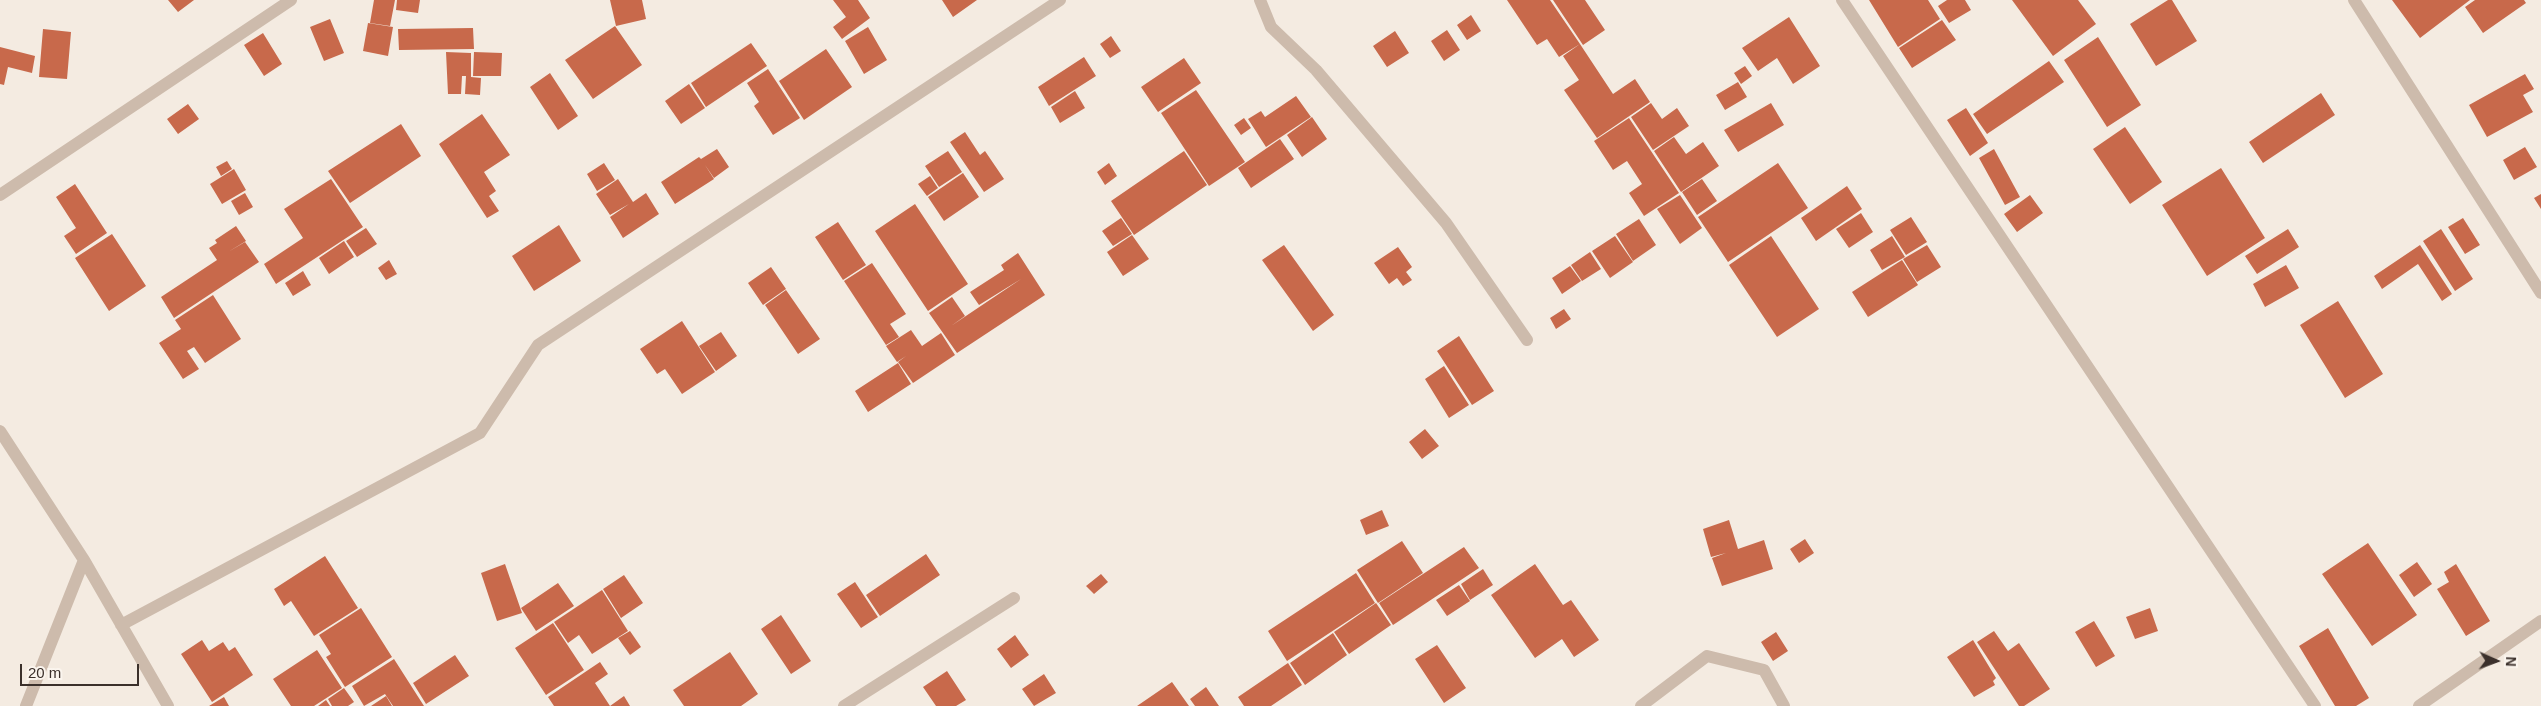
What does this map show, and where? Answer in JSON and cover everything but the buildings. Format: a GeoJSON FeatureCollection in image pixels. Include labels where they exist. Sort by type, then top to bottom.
{"type":"FeatureCollection","features":[{"type":"Feature","properties":{"kind":"street"},"geometry":{"type":"LineString","coordinates":[[0,195],[291,0]]}},
{"type":"Feature","properties":{"kind":"street"},"geometry":{"type":"LineString","coordinates":[[121,624],[480,433],[538,345],[1060,0]]}},
{"type":"Feature","properties":{"kind":"street"},"geometry":{"type":"LineString","coordinates":[[1260,0],[1271,27],[1316,70],[1446,223],[1527,340]]}},
{"type":"Feature","properties":{"kind":"street"},"geometry":{"type":"LineString","coordinates":[[1842,0],[2315,706]]}},
{"type":"Feature","properties":{"kind":"street"},"geometry":{"type":"LineString","coordinates":[[2354,0],[2541,293]]}},
{"type":"Feature","properties":{"kind":"street"},"geometry":{"type":"LineString","coordinates":[[0,430],[84,560],[168,706]]}},
{"type":"Feature","properties":{"kind":"street"},"geometry":{"type":"LineString","coordinates":[[26,706],[84,560]]}},
{"type":"Feature","properties":{"kind":"street"},"geometry":{"type":"LineString","coordinates":[[844,706],[1014,598]]}},
{"type":"Feature","properties":{"kind":"street"},"geometry":{"type":"LineString","coordinates":[[2419,706],[2541,621]]}},
{"type":"Feature","properties":{"kind":"street"},"geometry":{"type":"LineString","coordinates":[[1641,706],[1707,656],[1764,670],[1784,706]]}}]}
